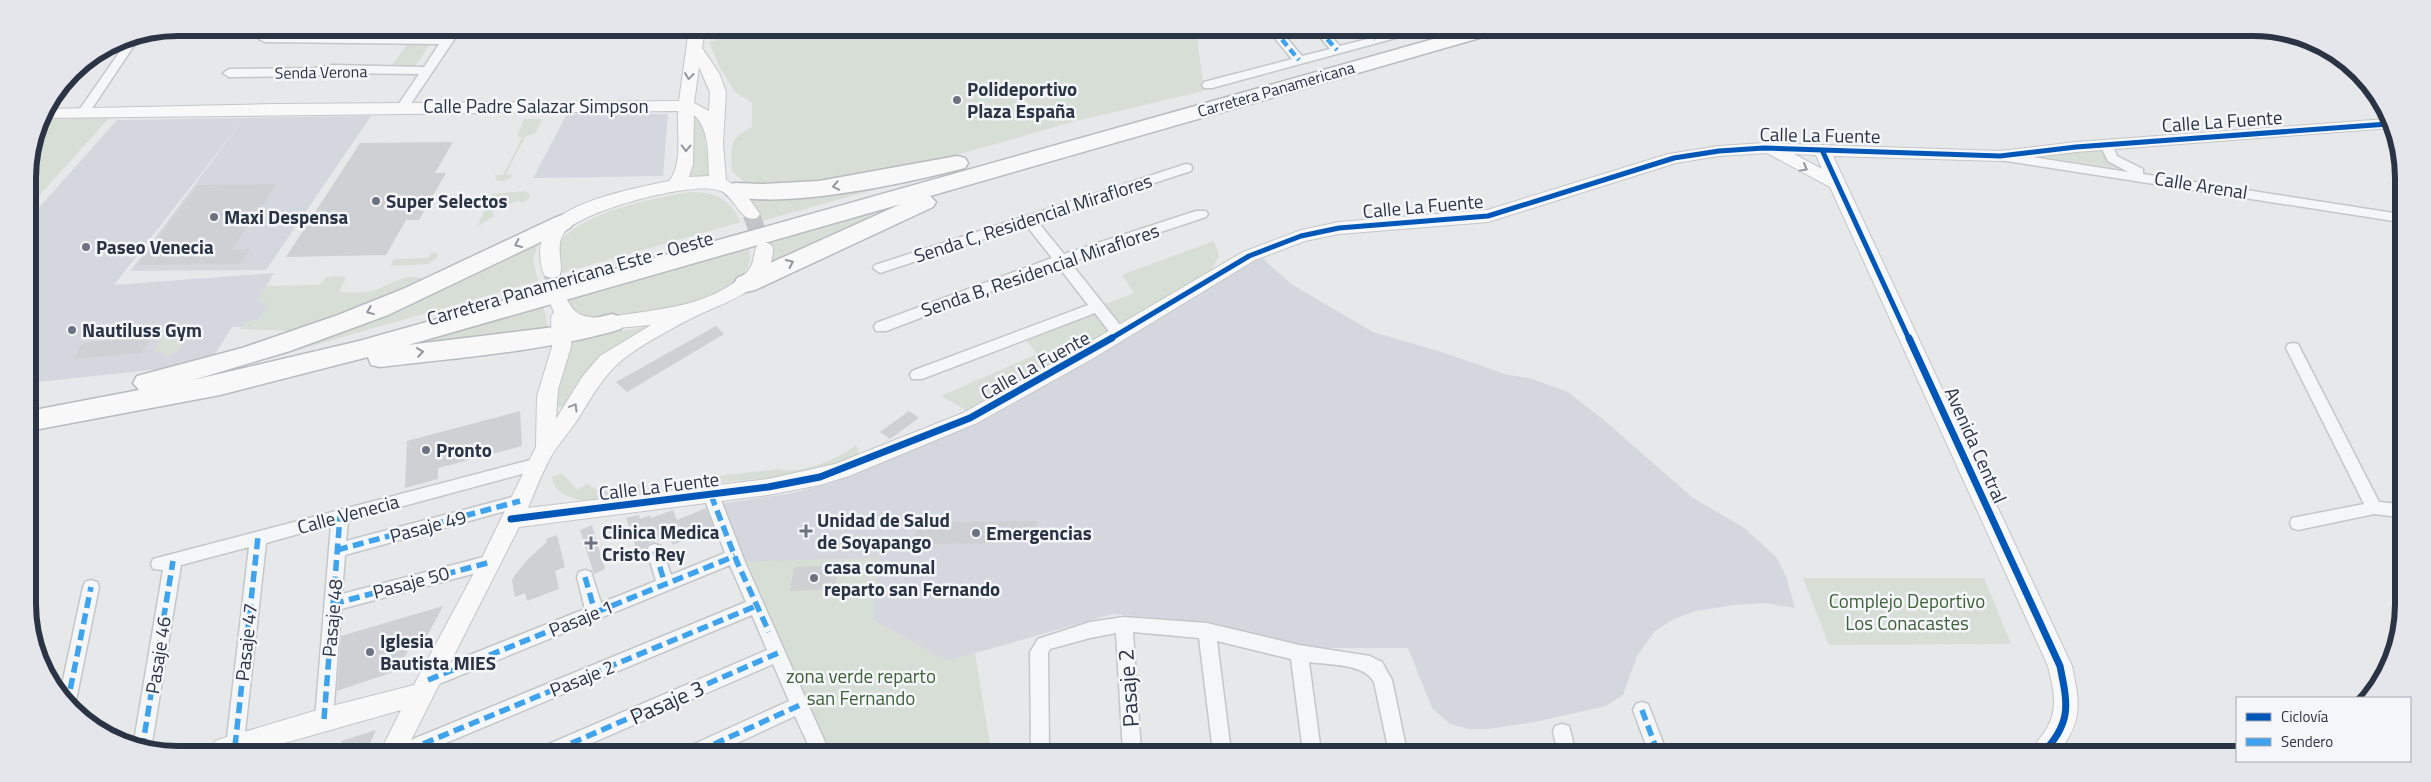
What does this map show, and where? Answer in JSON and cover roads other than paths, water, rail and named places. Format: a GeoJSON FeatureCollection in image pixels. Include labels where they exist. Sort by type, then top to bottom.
{"type":"FeatureCollection","features":[{"type":"Feature","properties":{"kind":"highway","name":"Carretera Panamericana"},"geometry":{"type":"LineString","coordinates":[[1106,130],[1287,81],[1439,36]]}},
{"type":"Feature","properties":{"kind":"highway","name":"Carretera Panamericana"},"geometry":{"type":"LineString","coordinates":[[1070,147],[1465,36]]}},
{"type":"Feature","properties":{"kind":"highway"},"geometry":{"type":"LineString","coordinates":[[726,187],[766,193],[812,190],[972,160],[1106,130]]}},
{"type":"Feature","properties":{"kind":"highway","name":"Carretera Panamericana Este - Oeste"},"geometry":{"type":"LineString","coordinates":[[36,404],[243,366],[330,345],[822,207],[1106,130]]}},
{"type":"Feature","properties":{"kind":"highway"},"geometry":{"type":"LineString","coordinates":[[746,284],[878,222],[968,184],[1070,147]]}},
{"type":"Feature","properties":{"kind":"highway","name":"Carretera Panamericana Este - Oeste"},"geometry":{"type":"LineString","coordinates":[[36,421],[220,385],[359,350],[1070,147]]}},
{"type":"Feature","properties":{"kind":"highway"},"geometry":{"type":"LineString","coordinates":[[109,392],[230,361],[326,329],[411,295],[562,223]]}},
{"type":"Feature","properties":{"kind":"highway"},"geometry":{"type":"LineString","coordinates":[[36,427],[270,382],[350,363],[564,334],[612,323]]}},
{"type":"Feature","properties":{"kind":"street"},"geometry":{"type":"LineString","coordinates":[[394,108],[419,71],[450,36]]}},
{"type":"Feature","properties":{"kind":"street"},"geometry":{"type":"LineString","coordinates":[[674,186],[680,179],[685,164],[686,106],[696,36]]}},
{"type":"Feature","properties":{"kind":"street"},"geometry":{"type":"LineString","coordinates":[[1279,36],[1299,60]]}},
{"type":"Feature","properties":{"kind":"street"},"geometry":{"type":"LineString","coordinates":[[1324,36],[1337,50]]}},
{"type":"Feature","properties":{"kind":"street"},"geometry":{"type":"LineString","coordinates":[[1372,36],[1375,40]]}},
{"type":"Feature","properties":{"kind":"street"},"geometry":{"type":"LineString","coordinates":[[1208,85],[1389,36]]}},
{"type":"Feature","properties":{"kind":"street"},"geometry":{"type":"LineString","coordinates":[[265,39],[447,41]]}},
{"type":"Feature","properties":{"kind":"street"},"geometry":{"type":"LineString","coordinates":[[82,113],[129,45]]}},
{"type":"Feature","properties":{"kind":"street"},"geometry":{"type":"LineString","coordinates":[[694,47],[715,83],[718,98],[715,144]]}},
{"type":"Feature","properties":{"kind":"street","name":"Senda Verona"},"geometry":{"type":"LineString","coordinates":[[229,73],[314,72],[333,69],[419,71]]}},
{"type":"Feature","properties":{"kind":"street"},"geometry":{"type":"LineString","coordinates":[[686,106],[695,104],[705,98],[711,93],[715,83]]}},
{"type":"Feature","properties":{"kind":"street"},"geometry":{"type":"LineString","coordinates":[[686,106],[699,110],[706,119],[715,144],[726,187],[750,214]]}},
{"type":"Feature","properties":{"kind":"street","name":"Calle Padre Salazar Simpson"},"geometry":{"type":"LineString","coordinates":[[52,114],[332,108],[686,106]]}},
{"type":"Feature","properties":{"kind":"street"},"geometry":{"type":"LineString","coordinates":[[262,116],[271,112],[310,112],[332,108]]}},
{"type":"Feature","properties":{"kind":"street","name":"Calle Padre Salazar Simpson"},"geometry":{"type":"LineString","coordinates":[[222,110],[262,116],[365,114],[394,108]]}},
{"type":"Feature","properties":{"kind":"street","name":"Calle La Fuente"},"geometry":{"type":"LineString","coordinates":[[516,510],[710,495],[820,477],[906,446],[970,418],[1119,334],[1250,256],[1267,248],[1301,236],[1339,228],[1488,216],[1674,158],[1719,151],[1770,149],[2000,156],[2111,144],[2384,124]]}},
{"type":"Feature","properties":{"kind":"street"},"geometry":{"type":"LineString","coordinates":[[2111,144],[2108,148],[2112,158],[2150,177]]}},
{"type":"Feature","properties":{"kind":"street"},"geometry":{"type":"LineString","coordinates":[[1770,149],[1836,177],[1840,156],[1849,150]]}},
{"type":"Feature","properties":{"kind":"street","name":"Avenida Central"},"geometry":{"type":"LineString","coordinates":[[1822,150],[2060,666],[2067,698],[2061,726],[2050,745]]}},
{"type":"Feature","properties":{"kind":"street","name":"Calle Arenal"},"geometry":{"type":"LineString","coordinates":[[2000,156],[2150,177],[2395,217]]}},
{"type":"Feature","properties":{"kind":"street","name":"Senda C, Residencial Miraflores"},"geometry":{"type":"LineString","coordinates":[[880,268],[1186,168]]}},
{"type":"Feature","properties":{"kind":"street"},"geometry":{"type":"LineString","coordinates":[[552,272],[548,252],[552,240],[562,223],[599,208],[692,182],[726,187]]}},
{"type":"Feature","properties":{"kind":"street","name":"Senda B, Residencial Miraflores"},"geometry":{"type":"LineString","coordinates":[[881,327],[1062,260],[1201,214]]}},
{"type":"Feature","properties":{"kind":"street"},"geometry":{"type":"LineString","coordinates":[[1028,220],[1062,260],[1119,334]]}},
{"type":"Feature","properties":{"kind":"street"},"geometry":{"type":"LineString","coordinates":[[395,746],[424,687],[491,562],[542,455],[569,416],[589,382],[607,361],[623,349],[690,311],[746,284],[760,270],[764,262],[764,248]]}},
{"type":"Feature","properties":{"kind":"street"},"geometry":{"type":"LineString","coordinates":[[542,455],[548,390],[561,353],[564,334],[559,304],[568,315],[584,322],[612,323],[690,311]]}},
{"type":"Feature","properties":{"kind":"street"},"geometry":{"type":"LineString","coordinates":[[917,375],[1097,307]]}},
{"type":"Feature","properties":{"kind":"street"},"geometry":{"type":"LineString","coordinates":[[2293,348],[2374,508]]}},
{"type":"Feature","properties":{"kind":"street","name":"Calle Venecia"},"geometry":{"type":"LineString","coordinates":[[166,562],[340,516],[542,455]]}},
{"type":"Feature","properties":{"kind":"street"},"geometry":{"type":"LineString","coordinates":[[710,495],[756,606],[818,746]]}},
{"type":"Feature","properties":{"kind":"street"},"geometry":{"type":"LineString","coordinates":[[2298,523],[2374,508],[2395,511]]}},
{"type":"Feature","properties":{"kind":"street","name":"Pasaje 49"},"geometry":{"type":"LineString","coordinates":[[337,550],[516,510]]}},
{"type":"Feature","properties":{"kind":"street","name":"Pasaje 48"},"geometry":{"type":"LineString","coordinates":[[324,719],[340,516]]}},
{"type":"Feature","properties":{"kind":"street","name":"Pasaje 47"},"geometry":{"type":"LineString","coordinates":[[229,746],[258,538]]}},
{"type":"Feature","properties":{"kind":"street"},"geometry":{"type":"LineString","coordinates":[[654,551],[665,584]]}},
{"type":"Feature","properties":{"kind":"street","name":"Pasaje 1"},"geometry":{"type":"LineString","coordinates":[[424,687],[595,612],[735,556]]}},
{"type":"Feature","properties":{"kind":"street","name":"Pasaje 46"},"geometry":{"type":"LineString","coordinates":[[143,741],[166,562]]}},
{"type":"Feature","properties":{"kind":"street","name":"Pasaje 50"},"geometry":{"type":"LineString","coordinates":[[332,604],[491,562]]}},
{"type":"Feature","properties":{"kind":"street"},"geometry":{"type":"LineString","coordinates":[[585,577],[595,612]]}},
{"type":"Feature","properties":{"kind":"street"},"geometry":{"type":"LineString","coordinates":[[68,694],[91,588]]}},
{"type":"Feature","properties":{"kind":"street","name":"Pasaje 2"},"geometry":{"type":"LineString","coordinates":[[418,746],[756,606]]}},
{"type":"Feature","properties":{"kind":"street"},"geometry":{"type":"LineString","coordinates":[[1040,746],[1039,652],[1044,644],[1090,630],[1124,624],[1208,631],[1299,653],[1364,662],[1376,668],[1383,680],[1397,745]]}},
{"type":"Feature","properties":{"kind":"street","name":"Pasaje 2"},"geometry":{"type":"LineString","coordinates":[[1124,624],[1132,746]]}},
{"type":"Feature","properties":{"kind":"street"},"geometry":{"type":"LineString","coordinates":[[1208,631],[1221,745]]}},
{"type":"Feature","properties":{"kind":"street","name":"Pasaje 3"},"geometry":{"type":"LineString","coordinates":[[566,746],[778,653]]}},
{"type":"Feature","properties":{"kind":"street"},"geometry":{"type":"LineString","coordinates":[[1299,653],[1311,745]]}},
{"type":"Feature","properties":{"kind":"street"},"geometry":{"type":"LineString","coordinates":[[236,746],[424,687]]}},
{"type":"Feature","properties":{"kind":"street"},"geometry":{"type":"LineString","coordinates":[[711,746],[800,705]]}},
{"type":"Feature","properties":{"kind":"street"},"geometry":{"type":"LineString","coordinates":[[1642,710],[1655,745]]}},
{"type":"Feature","properties":{"kind":"street"},"geometry":{"type":"LineString","coordinates":[[1562,732],[1565,745]]}},
{"type":"Feature","properties":{"kind":"tunnel"},"geometry":{"type":"LineString","coordinates":[[751,214],[764,248]]}},
{"type":"Feature","properties":{"kind":"tunnel"},"geometry":{"type":"LineString","coordinates":[[552,272],[558,301]]}},
{"type":"Feature","properties":{"kind":"place","name":"Polideportivo Plaza España"},"geometry":{"type":"Point","coordinates":[957,100]}},
{"type":"Feature","properties":{"kind":"place","name":"Super Selectos"},"geometry":{"type":"Point","coordinates":[376,201]}},
{"type":"Feature","properties":{"kind":"place","name":"Maxi Despensa"},"geometry":{"type":"Point","coordinates":[214,217]}},
{"type":"Feature","properties":{"kind":"place","name":"Paseo Venecia"},"geometry":{"type":"Point","coordinates":[86,247]}},
{"type":"Feature","properties":{"kind":"place","name":"Nautiluss Gym"},"geometry":{"type":"Point","coordinates":[72,330]}},
{"type":"Feature","properties":{"kind":"place","name":"Pronto"},"geometry":{"type":"Point","coordinates":[426,450]}},
{"type":"Feature","properties":{"kind":"place","name":"Unidad de Salud de Soyapango"},"geometry":{"type":"Point","coordinates":[806,531]}},
{"type":"Feature","properties":{"kind":"place","name":"Emergencias"},"geometry":{"type":"Point","coordinates":[976,533]}},
{"type":"Feature","properties":{"kind":"place","name":"Clinica Medica Cristo Rey"},"geometry":{"type":"Point","coordinates":[591,543]}},
{"type":"Feature","properties":{"kind":"place","name":"casa comunal reparto san Fernando"},"geometry":{"type":"Point","coordinates":[814,578]}},
{"type":"Feature","properties":{"kind":"place","name":"Iglesia Bautista MIES"},"geometry":{"type":"Point","coordinates":[370,652]}},
{"type":"Feature","properties":{"kind":"park label","name":"Complejo Deportivo Los Conacastes"},"geometry":{"type":"Point","coordinates":[1907,612]}},
{"type":"Feature","properties":{"kind":"park label","name":"zona verde reparto san Fernando"},"geometry":{"type":"Point","coordinates":[861,687]}}]}
